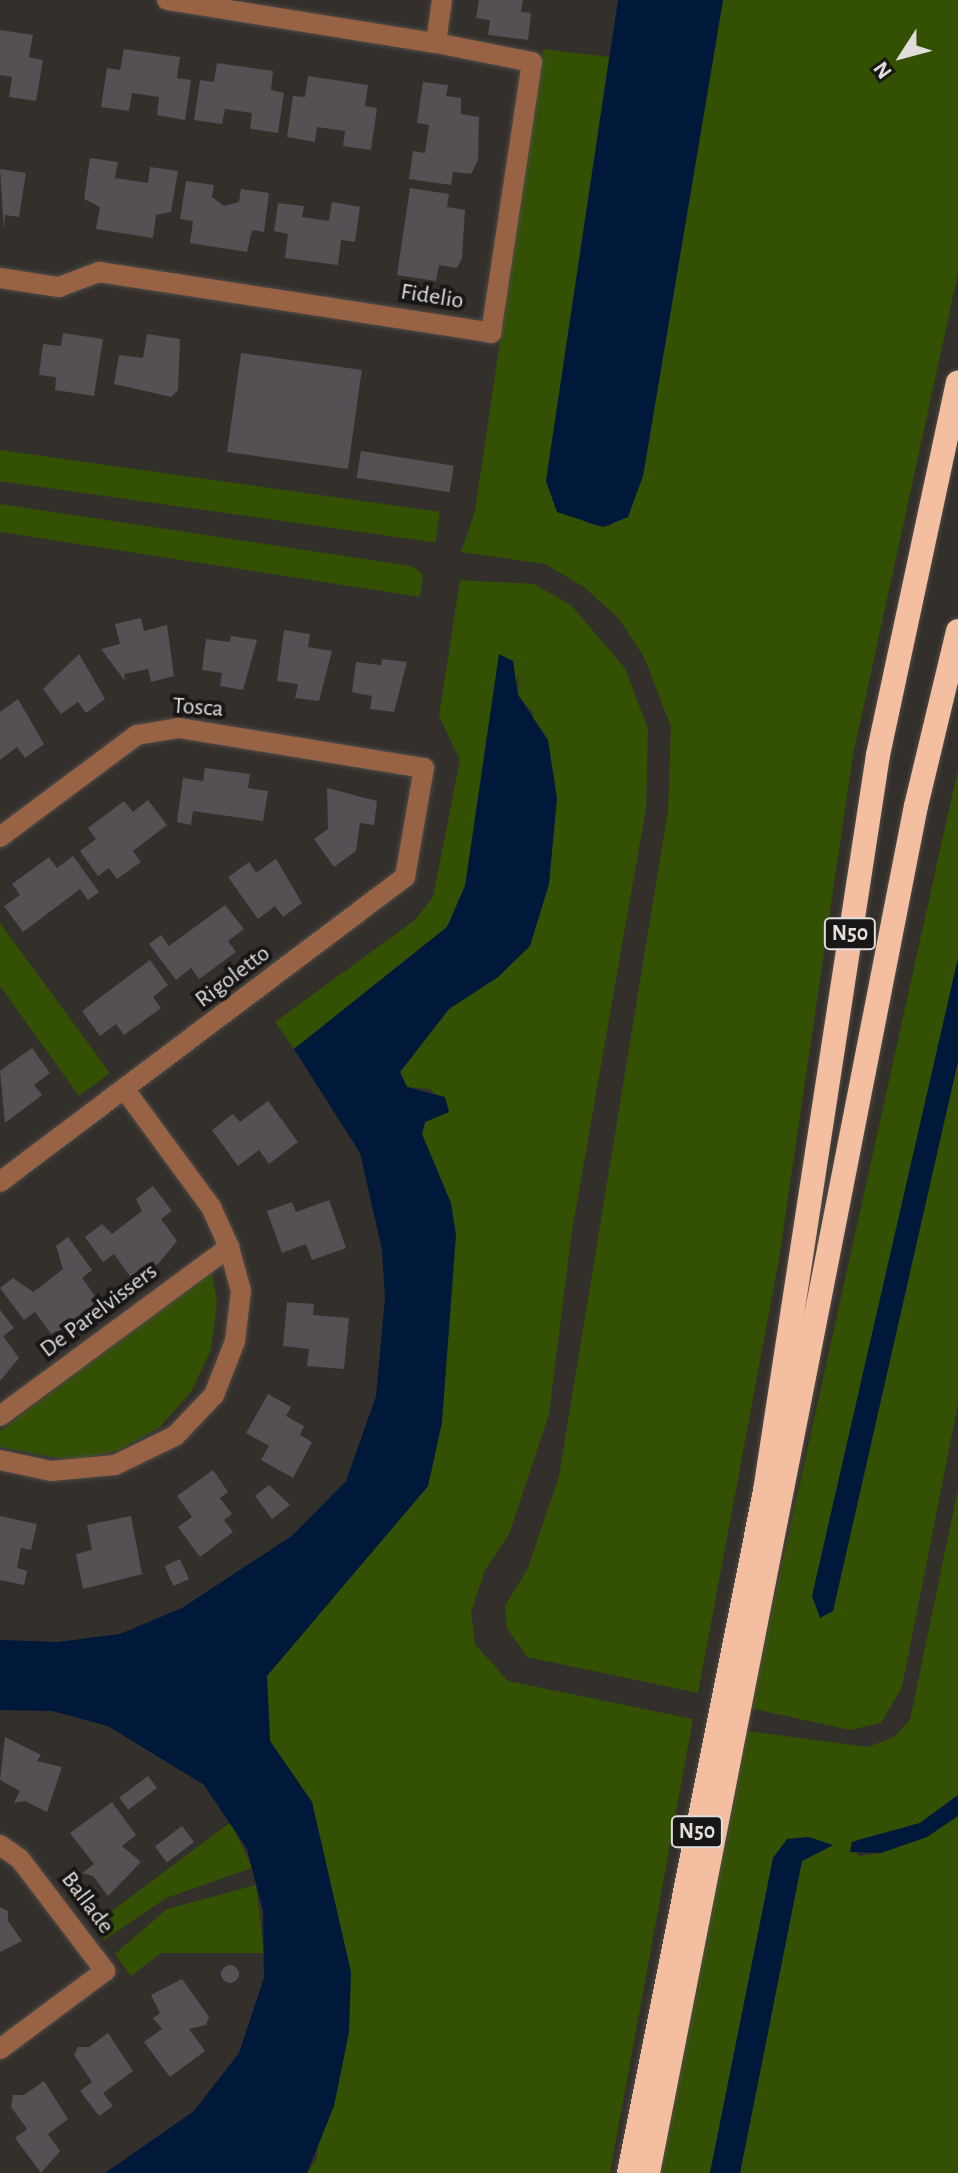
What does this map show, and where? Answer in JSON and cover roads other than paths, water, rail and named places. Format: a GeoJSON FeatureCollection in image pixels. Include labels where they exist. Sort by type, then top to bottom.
{"type":"FeatureCollection","features":[{"type":"Feature","properties":{"kind":"highway","name":"N50"},"geometry":{"type":"LineString","coordinates":[[629,2173],[765,1491],[878,755],[958,382]]}},
{"type":"Feature","properties":{"kind":"highway","name":"N50"},"geometry":{"type":"LineString","coordinates":[[648,2173],[916,806],[958,631]]}},
{"type":"Feature","properties":{"kind":"street"},"geometry":{"type":"LineString","coordinates":[[167,0],[436,43],[442,0]]}},
{"type":"Feature","properties":{"kind":"street","name":"Fidelio"},"geometry":{"type":"LineString","coordinates":[[0,278],[59,287],[99,272],[491,333],[532,62],[436,43]]}},
{"type":"Feature","properties":{"kind":"street","name":"Tosca"},"geometry":{"type":"LineString","coordinates":[[0,837],[137,735],[179,728],[424,768]]}},
{"type":"Feature","properties":{"kind":"street","name":"Rigoletto"},"geometry":{"type":"LineString","coordinates":[[0,1182],[405,877],[424,768]]}},
{"type":"Feature","properties":{"kind":"street"},"geometry":{"type":"LineString","coordinates":[[0,1460],[51,1471],[115,1465],[175,1436],[214,1395],[235,1341],[241,1291],[229,1247],[211,1207],[125,1090]]}},
{"type":"Feature","properties":{"kind":"street","name":"De Parelvissers"},"geometry":{"type":"LineString","coordinates":[[0,1416],[229,1247]]}},
{"type":"Feature","properties":{"kind":"street","name":"Ballade"},"geometry":{"type":"LineString","coordinates":[[0,1845],[20,1859],[105,1971],[0,2049]]}},
{"type":"Feature","properties":{"kind":"water"},"geometry":{"type":"Polygon","coordinates":[[[618,0],[723,0],[643,476],[628,517],[603,527],[557,512],[546,481],[618,0]]]}},
{"type":"Feature","properties":{"kind":"water"},"geometry":{"type":"Polygon","coordinates":[[[499,654],[513,661],[518,695],[548,740],[557,798],[549,884],[530,946],[498,977],[449,1009],[400,1072],[407,1087],[445,1097],[449,1112],[425,1122],[422,1134],[451,1203],[456,1235],[442,1422],[428,1486],[267,1676],[270,1741],[312,1802],[351,1972],[349,2032],[334,2106],[307,2173],[105,2173],[194,2111],[239,2053],[264,1978],[263,1911],[247,1849],[204,1785],[108,1726],[52,1711],[0,1710],[0,1640],[58,1642],[120,1634],[182,1608],[293,1535],[346,1481],[376,1396],[385,1298],[382,1250],[360,1153],[294,1049],[447,927],[465,886],[499,654]]]}},
{"type":"Feature","properties":{"kind":"water"},"geometry":{"type":"Polygon","coordinates":[[[958,958],[958,1061],[833,1611],[820,1618],[812,1596],[958,958]]]}},
{"type":"Feature","properties":{"kind":"water"},"geometry":{"type":"Polygon","coordinates":[[[958,1795],[958,1816],[927,1837],[881,1853],[850,1852],[852,1842],[920,1823],[958,1795]]]}},
{"type":"Feature","properties":{"kind":"water"},"geometry":{"type":"Polygon","coordinates":[[[809,1837],[833,1845],[802,1861],[740,2173],[710,2173],[773,1858],[787,1839],[809,1837]]]}}]}
